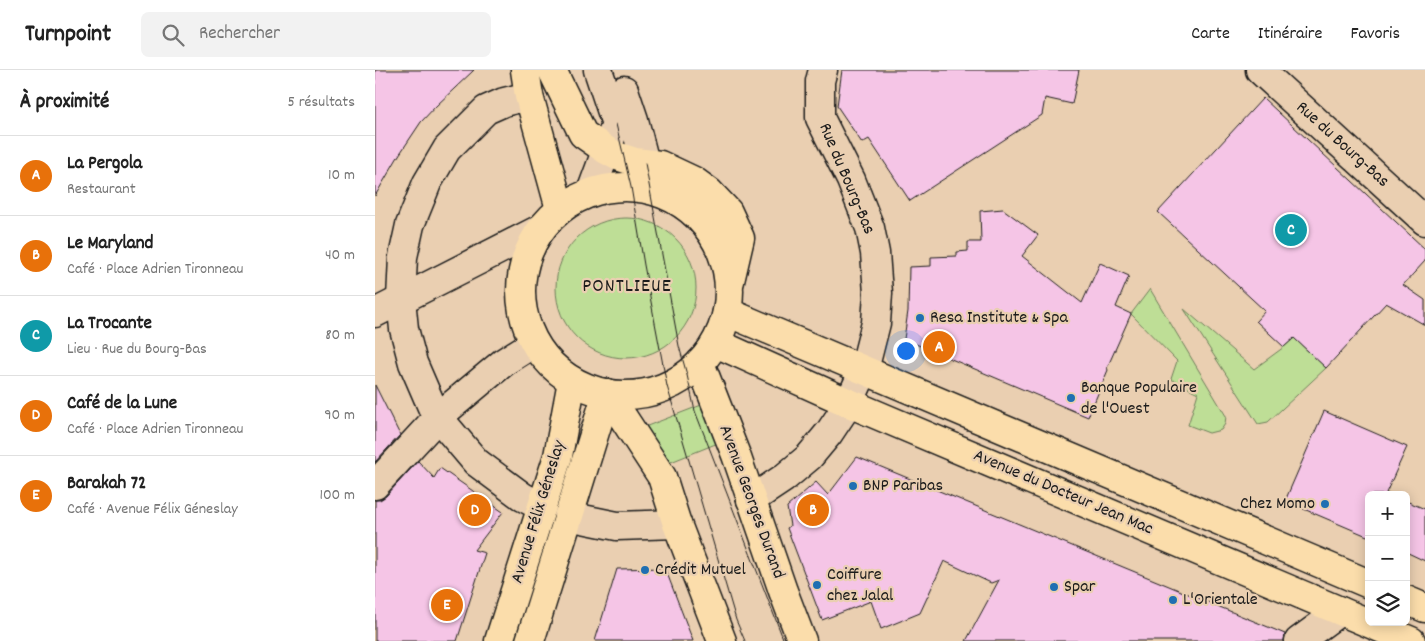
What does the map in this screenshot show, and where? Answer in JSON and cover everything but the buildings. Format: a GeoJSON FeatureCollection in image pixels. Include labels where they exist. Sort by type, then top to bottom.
{"type":"FeatureCollection","features":[{"type":"Feature","properties":{"kind":"main road"},"geometry":{"type":"LineString","coordinates":[[553,70],[583,134],[606,150],[625,159],[660,165],[694,181],[709,192],[728,212],[740,238],[729,285],[727,312],[723,328],[708,353],[683,378],[651,392],[624,395],[607,394],[589,389],[572,381],[554,368],[544,357],[525,323],[521,307],[521,274],[525,259],[540,229],[569,203],[591,192],[615,187],[640,188],[661,193],[684,205],[699,217],[714,236],[725,260],[729,285]]}},
{"type":"Feature","properties":{"kind":"main road"},"geometry":{"type":"LineString","coordinates":[[527,83],[561,209]]}},
{"type":"Feature","properties":{"kind":"main road","name":"Avenue du Docteur Jean Mac"},"geometry":{"type":"LineString","coordinates":[[727,312],[1365,582]]}},
{"type":"Feature","properties":{"kind":"main road","name":"Avenue du Docteur Jean Mac"},"geometry":{"type":"LineString","coordinates":[[708,353],[849,402],[1411,641]]}},
{"type":"Feature","properties":{"kind":"main road","name":"Avenue Georges Durand"},"geometry":{"type":"LineString","coordinates":[[708,353],[736,455],[802,641]]}},
{"type":"Feature","properties":{"kind":"main road","name":"Avenue Félix Géneslay"},"geometry":{"type":"LineString","coordinates":[[499,641],[558,456],[572,381]]}},
{"type":"Feature","properties":{"kind":"main road"},"geometry":{"type":"LineString","coordinates":[[607,394],[662,477],[677,524],[723,641]]}},
{"type":"Feature","properties":{"kind":"main road","name":"Avenue Félix Géneslay"},"geometry":{"type":"LineString","coordinates":[[530,641],[607,394]]}},
{"type":"Feature","properties":{"kind":"main road"},"geometry":{"type":"LineString","coordinates":[[1410,602],[1425,608]]}},
{"type":"Feature","properties":{"kind":"street"},"geometry":{"type":"LineString","coordinates":[[591,192],[615,124],[598,70]]}},
{"type":"Feature","properties":{"kind":"street"},"geometry":{"type":"LineString","coordinates":[[617,70],[645,163]]}},
{"type":"Feature","properties":{"kind":"street","name":"Rue du Bourg-Bas"},"geometry":{"type":"LineString","coordinates":[[751,500],[784,478],[809,457],[829,433],[849,402],[864,370],[876,323],[878,293],[875,253],[870,228],[851,180],[820,118],[820,81],[823,70]]}},
{"type":"Feature","properties":{"kind":"street","name":"Rue du Bourg-Bas"},"geometry":{"type":"LineString","coordinates":[[1259,70],[1425,220]]}},
{"type":"Feature","properties":{"kind":"street"},"geometry":{"type":"LineString","coordinates":[[527,83],[504,102],[486,110],[447,149],[427,183],[410,225],[403,257],[401,300],[413,363],[438,417],[476,462],[523,497],[542,507]]}},
{"type":"Feature","properties":{"kind":"street"},"geometry":{"type":"LineString","coordinates":[[375,313],[540,229]]}},
{"type":"Feature","properties":{"kind":"street"},"geometry":{"type":"LineString","coordinates":[[375,485],[438,417],[504,362],[535,343]]}},
{"type":"Feature","properties":{"kind":"street"},"geometry":{"type":"LineString","coordinates":[[569,516],[617,526],[677,524]]}},
{"type":"Feature","properties":{"kind":"street"},"geometry":{"type":"LineString","coordinates":[[1299,641],[1340,611]]}},
{"type":"Feature","properties":{"kind":"green space"},"geometry":{"type":"Polygon","coordinates":[[[626,218],[640,219],[653,223],[675,239],[691,261],[695,274],[695,302],[691,315],[675,337],[653,353],[640,357],[626,358],[612,357],[599,353],[577,337],[561,315],[557,302],[556,288],[557,274],[561,261],[577,239],[599,223],[612,219],[626,218]]]}},
{"type":"Feature","properties":{"kind":"green space"},"geometry":{"type":"Polygon","coordinates":[[[1150,289],[1226,416],[1225,424],[1221,430],[1209,433],[1188,425],[1198,393],[1171,379],[1177,361],[1131,314],[1150,289]]]}},
{"type":"Feature","properties":{"kind":"green space"},"geometry":{"type":"Polygon","coordinates":[[[1184,309],[1254,369],[1294,338],[1326,368],[1268,422],[1258,424],[1184,309]]]}},
{"type":"Feature","properties":{"kind":"green space"},"geometry":{"type":"Polygon","coordinates":[[[704,404],[718,443],[666,464],[642,428],[704,404]]]}},
{"type":"Feature","properties":{"kind":"tram line"},"geometry":{"type":"LineString","coordinates":[[616,124],[631,187],[667,386],[736,620],[745,641]]}},
{"type":"Feature","properties":{"kind":"tram line"},"geometry":{"type":"LineString","coordinates":[[645,163],[679,346],[695,411],[784,641]]}},
{"type":"Feature","properties":{"kind":"place","name":"La Trocante"},"geometry":{"type":"Point","coordinates":[1291,230]}},
{"type":"Feature","properties":{"kind":"place","name":"Resa Institute & Spa"},"geometry":{"type":"Point","coordinates":[920,318]}},
{"type":"Feature","properties":{"kind":"place","name":"La Pergola"},"geometry":{"type":"Point","coordinates":[939,347]}},
{"type":"Feature","properties":{"kind":"place","name":"Banque Populaire de l'Ouest"},"geometry":{"type":"Point","coordinates":[1071,398]}},
{"type":"Feature","properties":{"kind":"place","name":"BNP Paribas"},"geometry":{"type":"Point","coordinates":[853,486]}},
{"type":"Feature","properties":{"kind":"place","name":"Chez Momo"},"geometry":{"type":"Point","coordinates":[1325,504]}},
{"type":"Feature","properties":{"kind":"place","name":"Café de la Lune"},"geometry":{"type":"Point","coordinates":[475,510]}},
{"type":"Feature","properties":{"kind":"place","name":"Le Maryland"},"geometry":{"type":"Point","coordinates":[813,510]}},
{"type":"Feature","properties":{"kind":"place","name":"Crédit Mutuel"},"geometry":{"type":"Point","coordinates":[645,570]}},
{"type":"Feature","properties":{"kind":"place","name":"Coiffure chez Jalal"},"geometry":{"type":"Point","coordinates":[817,585]}},
{"type":"Feature","properties":{"kind":"place","name":"Spar"},"geometry":{"type":"Point","coordinates":[1054,587]}},
{"type":"Feature","properties":{"kind":"place","name":"L'Orientale"},"geometry":{"type":"Point","coordinates":[1173,600]}},
{"type":"Feature","properties":{"kind":"place","name":"Barakah 72"},"geometry":{"type":"Point","coordinates":[447,605]}},
{"type":"Feature","properties":{"kind":"district","name":"PONTLIEUE"},"geometry":{"type":"Point","coordinates":[627,287]}}]}
